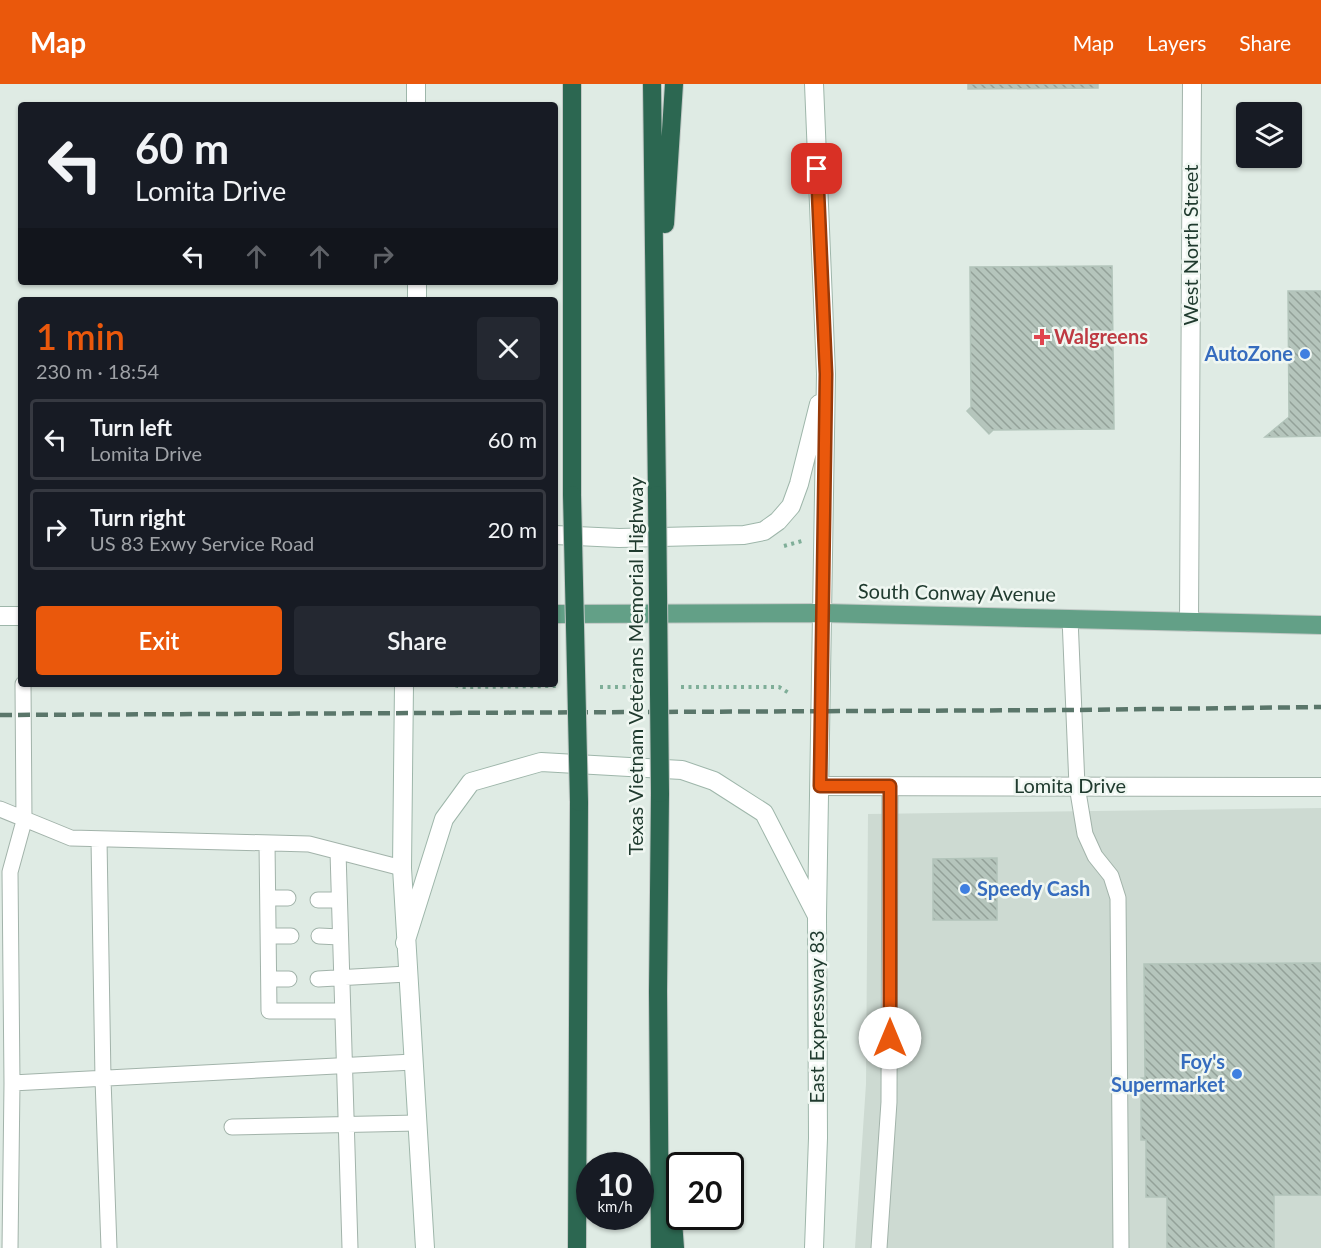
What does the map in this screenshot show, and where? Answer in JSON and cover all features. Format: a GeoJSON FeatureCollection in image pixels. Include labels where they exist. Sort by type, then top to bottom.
{"type":"FeatureCollection","features":[{"type":"Feature","properties":{"kind":"highway"},"geometry":{"type":"LineString","coordinates":[[572,84],[572,495],[579,802],[578,1248]]}},
{"type":"Feature","properties":{"kind":"highway","name":"Texas Vietnam Veterans Memorial Highway"},"geometry":{"type":"LineString","coordinates":[[652,84],[657,360],[660,793],[658,991],[660,1248]]}},
{"type":"Feature","properties":{"kind":"highway"},"geometry":{"type":"LineString","coordinates":[[657,360],[674,84]]}},
{"type":"Feature","properties":{"kind":"highway"},"geometry":{"type":"LineString","coordinates":[[658,991],[675,1248]]}},
{"type":"Feature","properties":{"kind":"main road"},"geometry":{"type":"LineString","coordinates":[[416,84],[416,102]]}},
{"type":"Feature","properties":{"kind":"main road"},"geometry":{"type":"LineString","coordinates":[[558,535],[619,538],[744,535],[764,531],[778,521],[791,506],[799,484],[826,374],[814,84]]}},
{"type":"Feature","properties":{"kind":"main road","name":"West North Street"},"geometry":{"type":"LineString","coordinates":[[1189,622],[1192,84]]}},
{"type":"Feature","properties":{"kind":"main road","name":"East Expressway 83"},"geometry":{"type":"LineString","coordinates":[[813,1248],[818,1138],[817,916],[826,374]]}},
{"type":"Feature","properties":{"kind":"main road","name":"South Conway Avenue"},"geometry":{"type":"LineString","coordinates":[[558,614],[823,613],[1321,625]]}},
{"type":"Feature","properties":{"kind":"main road"},"geometry":{"type":"LineString","coordinates":[[0,616],[18,616]]}},
{"type":"Feature","properties":{"kind":"main road"},"geometry":{"type":"LineString","coordinates":[[404,687],[402,868],[425,1248]]}},
{"type":"Feature","properties":{"kind":"main road"},"geometry":{"type":"LineString","coordinates":[[405,943],[444,819],[471,782],[541,762],[682,770],[714,781],[764,813],[817,916]]}},
{"type":"Feature","properties":{"kind":"main road","name":"Lomita Drive"},"geometry":{"type":"LineString","coordinates":[[820,786],[1321,787]]}},
{"type":"Feature","properties":{"kind":"lane"},"geometry":{"type":"LineString","coordinates":[[1070,618],[1077,786],[1085,834],[1095,856],[1111,876],[1118,898],[1121,1248]]}},
{"type":"Feature","properties":{"kind":"lane"},"geometry":{"type":"LineString","coordinates":[[10,1248],[12,1083],[10,873],[24,820],[23,687]]}},
{"type":"Feature","properties":{"kind":"lane"},"geometry":{"type":"LineString","coordinates":[[879,1248],[889,1102],[890,786]]}},
{"type":"Feature","properties":{"kind":"lane"},"geometry":{"type":"LineString","coordinates":[[0,809],[71,838],[309,844],[402,868]]}},
{"type":"Feature","properties":{"kind":"lane"},"geometry":{"type":"LineString","coordinates":[[99,839],[102,1078],[109,1248]]}},
{"type":"Feature","properties":{"kind":"lane"},"geometry":{"type":"LineString","coordinates":[[267,843],[269,1011],[342,1011]]}},
{"type":"Feature","properties":{"kind":"lane"},"geometry":{"type":"LineString","coordinates":[[338,852],[350,1248]]}},
{"type":"Feature","properties":{"kind":"lane"},"geometry":{"type":"LineString","coordinates":[[268,898],[288,898]]}},
{"type":"Feature","properties":{"kind":"lane"},"geometry":{"type":"LineString","coordinates":[[318,900],[339,900]]}},
{"type":"Feature","properties":{"kind":"lane"},"geometry":{"type":"LineString","coordinates":[[269,936],[291,936]]}},
{"type":"Feature","properties":{"kind":"lane"},"geometry":{"type":"LineString","coordinates":[[319,936],[340,937]]}},
{"type":"Feature","properties":{"kind":"lane"},"geometry":{"type":"LineString","coordinates":[[318,979],[407,974]]}},
{"type":"Feature","properties":{"kind":"lane"},"geometry":{"type":"LineString","coordinates":[[269,979],[289,979]]}},
{"type":"Feature","properties":{"kind":"lane"},"geometry":{"type":"LineString","coordinates":[[12,1083],[413,1062]]}},
{"type":"Feature","properties":{"kind":"lane"},"geometry":{"type":"LineString","coordinates":[[232,1127],[417,1123]]}},
{"type":"Feature","properties":{"kind":"path"},"geometry":{"type":"LineString","coordinates":[[464,687],[558,687]]}},
{"type":"Feature","properties":{"kind":"path"},"geometry":{"type":"LineString","coordinates":[[593,687],[640,687]]}},
{"type":"Feature","properties":{"kind":"path"},"geometry":{"type":"LineString","coordinates":[[674,687],[779,687],[789,693]]}},
{"type":"Feature","properties":{"kind":"shaded area"},"geometry":{"type":"Polygon","coordinates":[[[1321,808],[1321,1248],[855,1248],[866,1084],[868,814],[1321,808]]]}},
{"type":"Feature","properties":{"kind":"building"},"geometry":{"type":"Polygon","coordinates":[[[968,84],[1098,84],[1098,88],[968,89],[968,84]]]}},
{"type":"Feature","properties":{"kind":"building","name":"Walgreens"},"geometry":{"type":"Polygon","coordinates":[[[1112,266],[1114,429],[993,430],[989,434],[967,411],[971,407],[970,267],[1112,266]]]}},
{"type":"Feature","properties":{"kind":"building","name":"AutoZone"},"geometry":{"type":"Polygon","coordinates":[[[1288,291],[1321,291],[1321,436],[1265,437],[1289,417],[1288,291]]]}},
{"type":"Feature","properties":{"kind":"building","name":"Speedy Cash"},"geometry":{"type":"Polygon","coordinates":[[[997,858],[997,920],[933,920],[933,859],[997,858]]]}},
{"type":"Feature","properties":{"kind":"building"},"geometry":{"type":"Polygon","coordinates":[[[1321,963],[1321,1195],[1274,1195],[1274,1248],[1167,1248],[1167,1197],[1146,1197],[1146,1140],[1141,1140],[1141,1078],[1145,1078],[1144,964],[1321,963]]]}},
{"type":"Feature","properties":{"kind":"railway"},"geometry":{"type":"LineString","coordinates":[[0,715],[1321,707]]}},
{"type":"Feature","properties":{"kind":"place","name":"Walgreens"},"geometry":{"type":"Point","coordinates":[1042,337]}},
{"type":"Feature","properties":{"kind":"place","name":"AutoZone"},"geometry":{"type":"Point","coordinates":[1305,354]}},
{"type":"Feature","properties":{"kind":"place","name":"Speedy Cash"},"geometry":{"type":"Point","coordinates":[965,889]}},
{"type":"Feature","properties":{"kind":"place","name":"Foy's Supermarket"},"geometry":{"type":"Point","coordinates":[1237,1074]}},
{"type":"Feature","properties":{"kind":"route"},"geometry":{"type":"LineString","coordinates":[[817,169],[826,374],[820,786],[890,786],[890,1038]]}}]}
